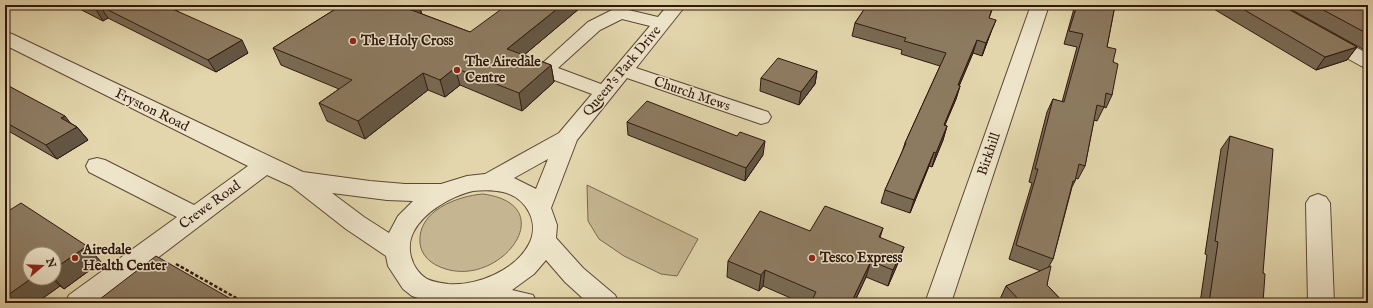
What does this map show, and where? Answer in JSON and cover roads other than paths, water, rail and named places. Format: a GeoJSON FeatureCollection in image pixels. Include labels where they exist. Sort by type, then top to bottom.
{"type":"FeatureCollection","features":[{"type":"Feature","properties":{"kind":"street","name":"Queen's Park Drive"},"geometry":{"type":"LineString","coordinates":[[540,207],[567,138],[677,5]]}},
{"type":"Feature","properties":{"kind":"street","name":"Birkhill"},"geometry":{"type":"LineString","coordinates":[[938,303],[1040,5]]}},
{"type":"Feature","properties":{"kind":"street"},"geometry":{"type":"LineString","coordinates":[[605,92],[545,70],[594,26],[620,13],[662,23]]}},
{"type":"Feature","properties":{"kind":"street"},"geometry":{"type":"LineString","coordinates":[[1308,28],[1368,62]]}},
{"type":"Feature","properties":{"kind":"street","name":"Fryston Road"},"geometry":{"type":"LineString","coordinates":[[5,38],[265,165],[299,180],[355,223],[396,250],[400,233],[412,215],[426,203],[443,192],[463,185],[489,182],[511,186],[529,195],[540,207]]}},
{"type":"Feature","properties":{"kind":"street","name":"Church Mews"},"geometry":{"type":"LineString","coordinates":[[623,70],[761,117]]}},
{"type":"Feature","properties":{"kind":"street","name":"Queen's Park Drive"},"geometry":{"type":"LineString","coordinates":[[489,182],[567,138]]}},
{"type":"Feature","properties":{"kind":"street","name":"Crewe Road"},"geometry":{"type":"LineString","coordinates":[[78,303],[265,165]]}},
{"type":"Feature","properties":{"kind":"street"},"geometry":{"type":"LineString","coordinates":[[96,166],[196,216]]}},
{"type":"Feature","properties":{"kind":"street","name":"Fryston Road"},"geometry":{"type":"LineString","coordinates":[[299,180],[387,192],[443,192]]}},
{"type":"Feature","properties":{"kind":"street"},"geometry":{"type":"LineString","coordinates":[[1318,203],[1322,303]]}},
{"type":"Feature","properties":{"kind":"street"},"geometry":{"type":"LineString","coordinates":[[396,250],[405,274],[418,295],[470,294],[488,290],[513,278],[532,260],[544,240],[545,225],[540,207]]}},
{"type":"Feature","properties":{"kind":"street"},"geometry":{"type":"LineString","coordinates":[[544,240],[574,275],[606,303]]}},
{"type":"Feature","properties":{"kind":"street"},"geometry":{"type":"LineString","coordinates":[[470,294],[524,303]]}},
{"type":"Feature","properties":{"kind":"place","name":"The Holy Cross"},"geometry":{"type":"Point","coordinates":[353,41]}},
{"type":"Feature","properties":{"kind":"place","name":"The Airedale Centre"},"geometry":{"type":"Point","coordinates":[457,70]}},
{"type":"Feature","properties":{"kind":"place","name":"Airedale Health Center"},"geometry":{"type":"Point","coordinates":[75,258]}},
{"type":"Feature","properties":{"kind":"place","name":"Tesco Express"},"geometry":{"type":"Point","coordinates":[812,258]}}]}
